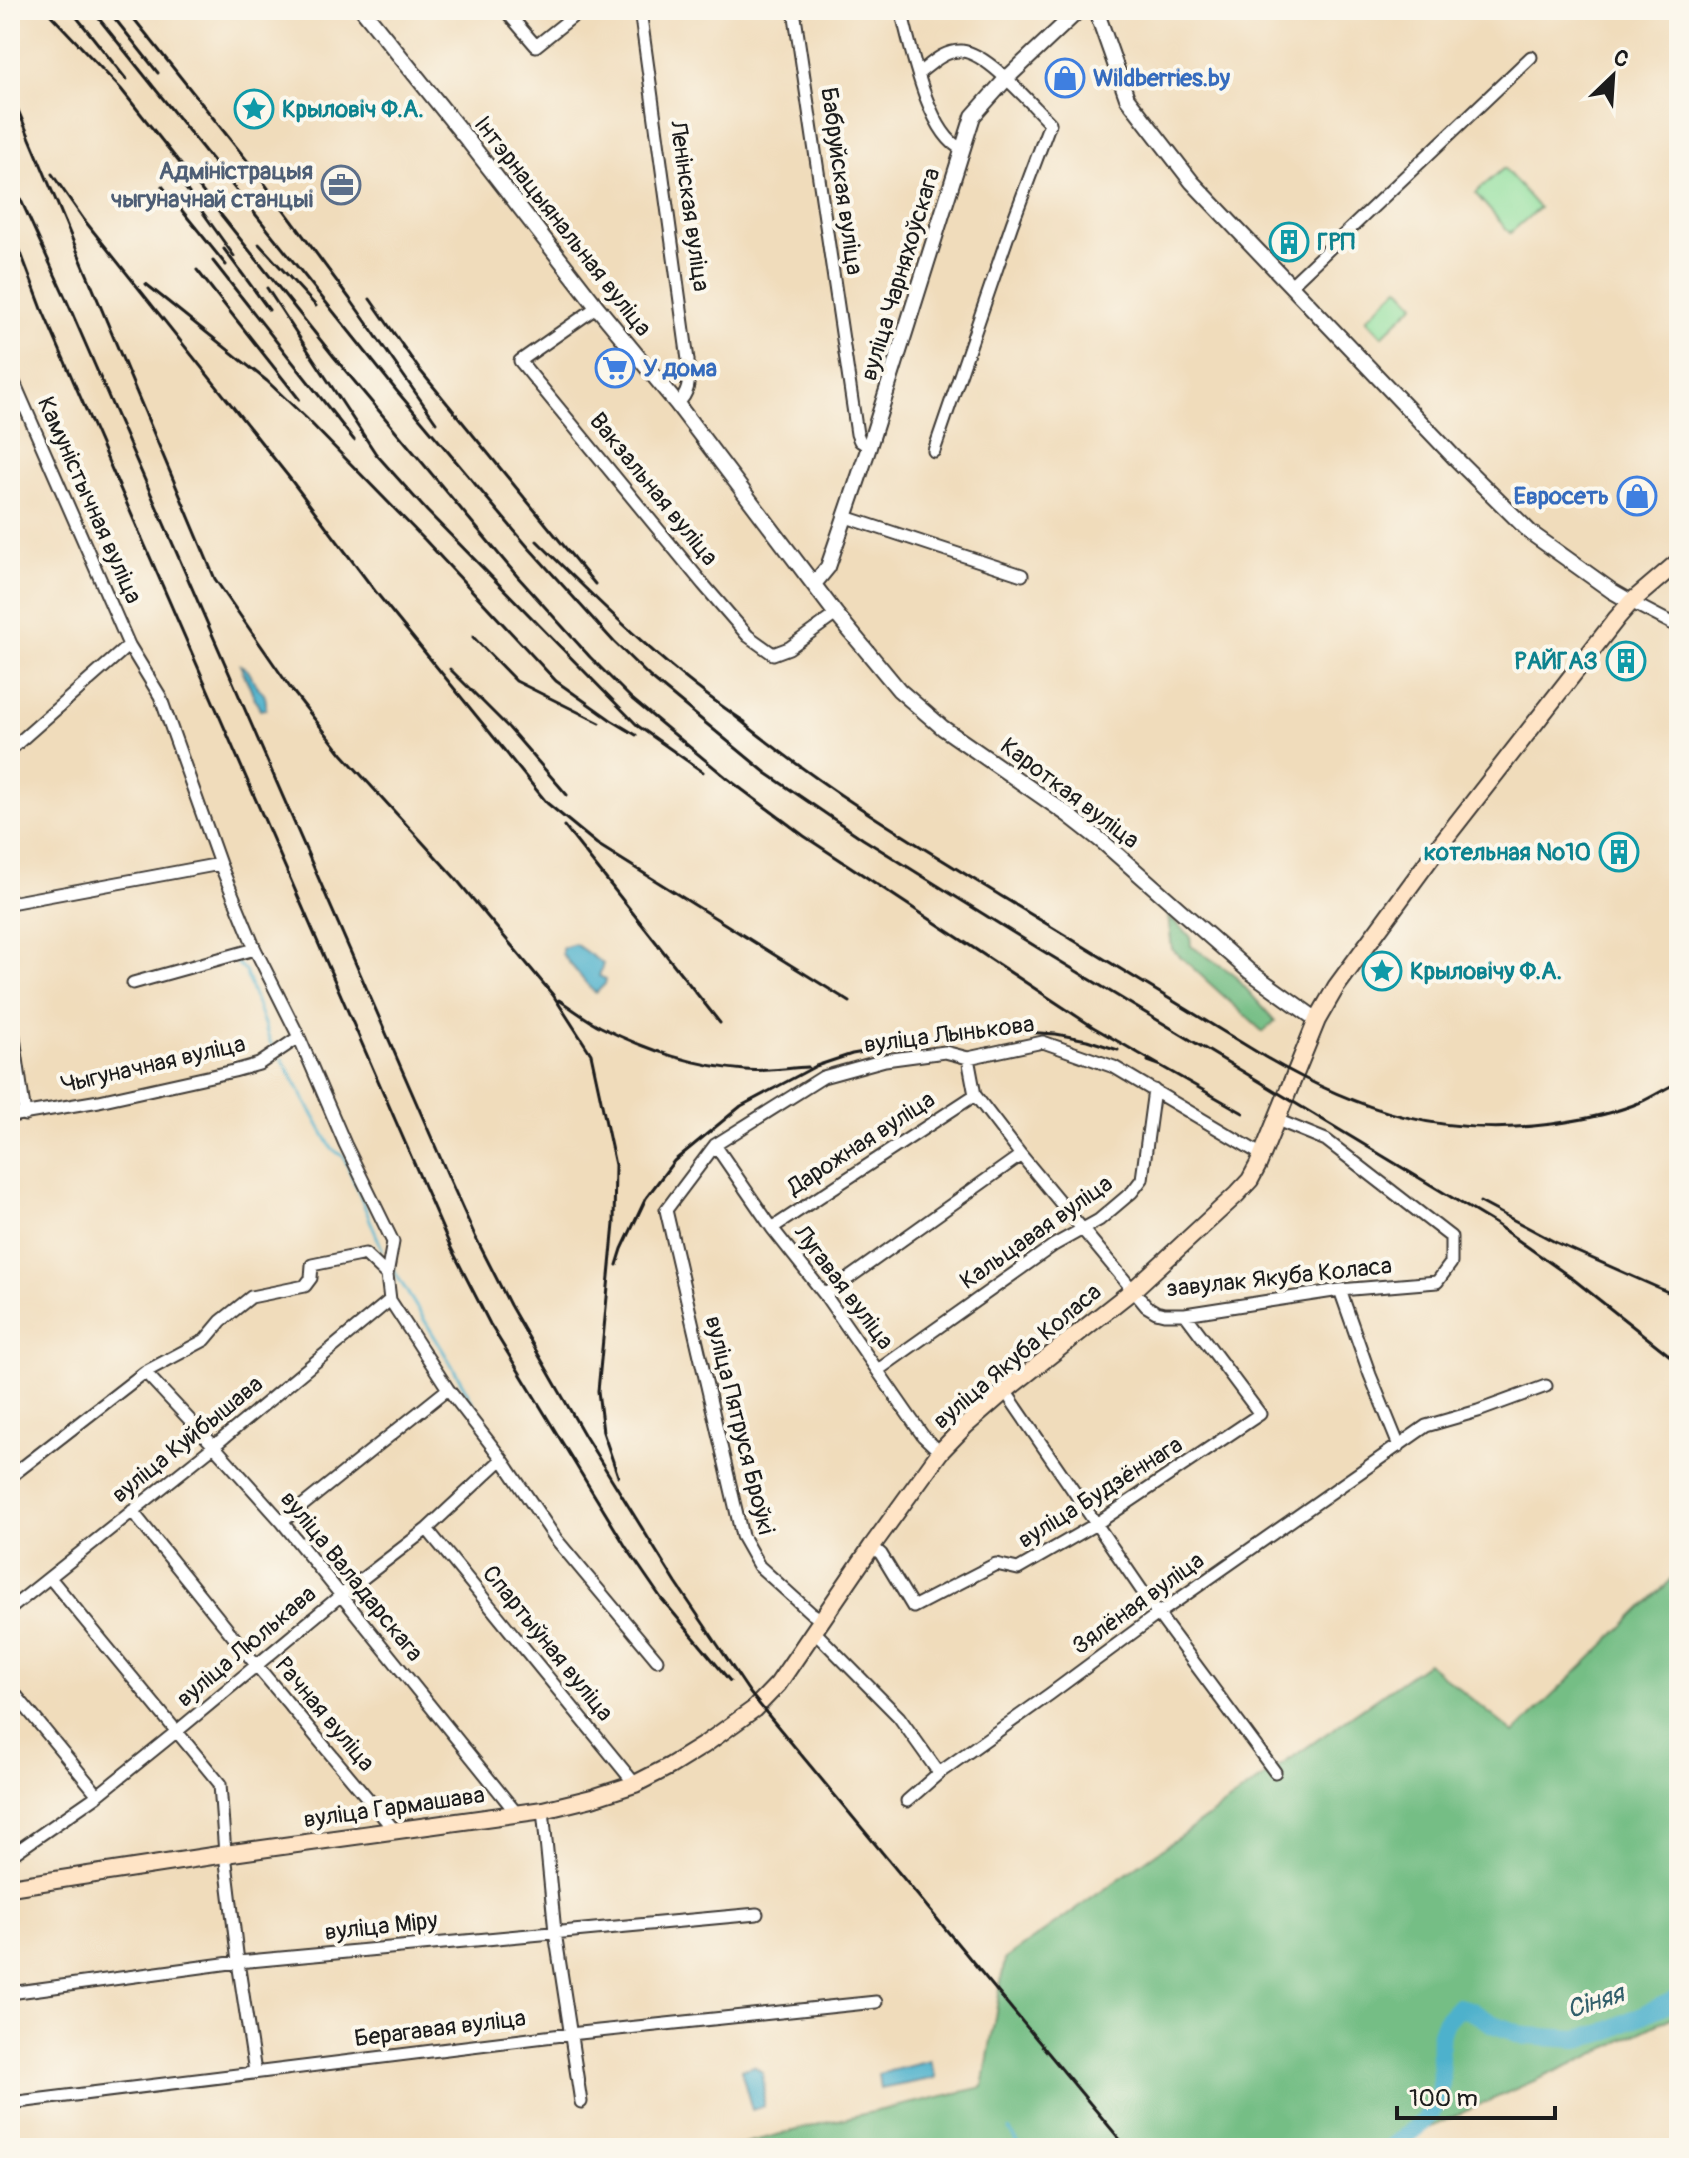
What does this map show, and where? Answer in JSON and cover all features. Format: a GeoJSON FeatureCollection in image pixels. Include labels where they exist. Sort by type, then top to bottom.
{"type":"FeatureCollection","features":[{"type":"Feature","properties":{"kind":"main road","name":"вуліца Якуба Коласа"},"geometry":{"type":"LineString","coordinates":[[759,1704],[778,1684],[940,1452],[1005,1391],[1133,1290],[1250,1180],[1317,1020],[1336,987],[1443,841],[1631,602],[1679,561]]}},
{"type":"Feature","properties":{"kind":"main road","name":"вуліца Гармашава"},"geometry":{"type":"LineString","coordinates":[[10,1887],[543,1810],[635,1784],[704,1745],[759,1704]]}},
{"type":"Feature","properties":{"kind":"street"},"geometry":{"type":"LineString","coordinates":[[505,10],[536,46],[576,14],[576,10]]}},
{"type":"Feature","properties":{"kind":"street","name":"Ленінская вуліца"},"geometry":{"type":"LineString","coordinates":[[640,10],[688,360],[687,395],[677,404]]}},
{"type":"Feature","properties":{"kind":"street","name":"Бабруйская вуліца"},"geometry":{"type":"LineString","coordinates":[[794,10],[857,434],[860,441],[869,447]]}},
{"type":"Feature","properties":{"kind":"street"},"geometry":{"type":"LineString","coordinates":[[901,10],[918,74],[939,127],[955,146],[962,149]]}},
{"type":"Feature","properties":{"kind":"street","name":"вуліца Чарняхоўскага"},"geometry":{"type":"LineString","coordinates":[[814,584],[828,567],[846,517],[973,116],[1006,79],[1079,10]]}},
{"type":"Feature","properties":{"kind":"street"},"geometry":{"type":"LineString","coordinates":[[1096,10],[1127,98],[1192,182],[1290,286],[1531,533],[1612,591],[1679,627]]}},
{"type":"Feature","properties":{"kind":"street","name":"Інтэрнацыянальная вуліца"},"geometry":{"type":"LineString","coordinates":[[365,11],[677,404],[814,584]]}},
{"type":"Feature","properties":{"kind":"street"},"geometry":{"type":"LineString","coordinates":[[918,74],[945,54],[962,51],[974,55],[1006,79],[1050,123],[934,451]]}},
{"type":"Feature","properties":{"kind":"street"},"geometry":{"type":"LineString","coordinates":[[1290,286],[1531,57]]}},
{"type":"Feature","properties":{"kind":"street","name":"Вакзальная вуліца"},"geometry":{"type":"LineString","coordinates":[[597,307],[520,361],[748,636],[773,654],[789,648],[836,614]]}},
{"type":"Feature","properties":{"kind":"street","name":"Камуністычная вуліца"},"geometry":{"type":"LineString","coordinates":[[10,373],[129,645],[160,696],[220,864],[255,949],[393,1242],[387,1275],[390,1300]]}},
{"type":"Feature","properties":{"kind":"street"},"geometry":{"type":"LineString","coordinates":[[846,517],[1022,575]]}},
{"type":"Feature","properties":{"kind":"street","name":"Кароткая вуліца"},"geometry":{"type":"LineString","coordinates":[[814,584],[899,690],[919,709],[1092,833],[1249,971],[1317,1020]]}},
{"type":"Feature","properties":{"kind":"street"},"geometry":{"type":"LineString","coordinates":[[10,750],[129,645]]}},
{"type":"Feature","properties":{"kind":"street"},"geometry":{"type":"LineString","coordinates":[[10,903],[220,864]]}},
{"type":"Feature","properties":{"kind":"street"},"geometry":{"type":"LineString","coordinates":[[133,983],[255,949]]}},
{"type":"Feature","properties":{"kind":"street"},"geometry":{"type":"LineString","coordinates":[[10,1009],[25,1115]]}},
{"type":"Feature","properties":{"kind":"street","name":"Чыгуначная вуліца"},"geometry":{"type":"LineString","coordinates":[[10,1116],[234,1071],[259,1064],[299,1037]]}},
{"type":"Feature","properties":{"kind":"street","name":"вуліца Лынькова"},"geometry":{"type":"LineString","coordinates":[[666,1210],[715,1145],[823,1077],[885,1060],[945,1052],[968,1058],[1043,1042],[1114,1067],[1262,1155]]}},
{"type":"Feature","properties":{"kind":"street","name":"завулак Якуба Коласа"},"geometry":{"type":"LineString","coordinates":[[968,1058],[975,1095],[1146,1306],[1156,1312],[1185,1314],[1340,1290],[1437,1282],[1451,1263],[1451,1237],[1326,1140],[1277,1120]]}},
{"type":"Feature","properties":{"kind":"street","name":"Кальцавая вуліца"},"geometry":{"type":"LineString","coordinates":[[878,1370],[1054,1245],[1099,1220],[1132,1192],[1142,1179],[1154,1090]]}},
{"type":"Feature","properties":{"kind":"street","name":"Дарожная вуліца"},"geometry":{"type":"LineString","coordinates":[[772,1228],[975,1095]]}},
{"type":"Feature","properties":{"kind":"street","name":"Лугавая вуліца"},"geometry":{"type":"LineString","coordinates":[[715,1145],[923,1436],[940,1452]]}},
{"type":"Feature","properties":{"kind":"street"},"geometry":{"type":"LineString","coordinates":[[825,1295],[1021,1155]]}},
{"type":"Feature","properties":{"kind":"street","name":"вуліца Пятруся Броўкі"},"geometry":{"type":"LineString","coordinates":[[666,1210],[742,1536],[759,1566],[811,1613],[818,1626],[899,1717],[939,1773]]}},
{"type":"Feature","properties":{"kind":"street"},"geometry":{"type":"LineString","coordinates":[[10,1477],[145,1372],[205,1340],[221,1321],[251,1297],[305,1286],[311,1278],[312,1265],[365,1254],[387,1275]]}},
{"type":"Feature","properties":{"kind":"street"},"geometry":{"type":"LineString","coordinates":[[1340,1290],[1399,1446]]}},
{"type":"Feature","properties":{"kind":"street"},"geometry":{"type":"LineString","coordinates":[[390,1300],[448,1389],[502,1459],[556,1539],[657,1660]]}},
{"type":"Feature","properties":{"kind":"street","name":"вуліца Куйбышава"},"geometry":{"type":"LineString","coordinates":[[10,1609],[51,1579],[390,1300]]}},
{"type":"Feature","properties":{"kind":"street","name":"вуліца Будзённага"},"geometry":{"type":"LineString","coordinates":[[872,1546],[881,1554],[913,1607],[996,1564],[1018,1569],[1096,1524],[1260,1414],[1185,1314]]}},
{"type":"Feature","properties":{"kind":"street","name":"вуліца Валадарскага"},"geometry":{"type":"LineString","coordinates":[[145,1372],[282,1522],[518,1815]]}},
{"type":"Feature","properties":{"kind":"street","name":"Зялёная вуліца"},"geometry":{"type":"LineString","coordinates":[[907,1801],[939,1773],[1158,1614],[1426,1426],[1546,1386]]}},
{"type":"Feature","properties":{"kind":"street"},"geometry":{"type":"LineString","coordinates":[[282,1522],[448,1389]]}},
{"type":"Feature","properties":{"kind":"street"},"geometry":{"type":"LineString","coordinates":[[1005,1391],[1158,1614],[1275,1772]]}},
{"type":"Feature","properties":{"kind":"street","name":"вуліца Люлькава"},"geometry":{"type":"LineString","coordinates":[[10,1856],[98,1795],[340,1596],[427,1529],[502,1459]]}},
{"type":"Feature","properties":{"kind":"street","name":"Рачная вуліца"},"geometry":{"type":"LineString","coordinates":[[132,1511],[395,1831]]}},
{"type":"Feature","properties":{"kind":"street","name":"Спартыўная вуліца"},"geometry":{"type":"LineString","coordinates":[[427,1529],[635,1784]]}},
{"type":"Feature","properties":{"kind":"street"},"geometry":{"type":"LineString","coordinates":[[51,1579],[220,1784],[238,1962],[255,2072]]}},
{"type":"Feature","properties":{"kind":"street"},"geometry":{"type":"LineString","coordinates":[[10,1688],[98,1795]]}},
{"type":"Feature","properties":{"kind":"street"},"geometry":{"type":"LineString","coordinates":[[543,1810],[555,1932],[581,2102]]}},
{"type":"Feature","properties":{"kind":"street","name":"вуліца Міру"},"geometry":{"type":"LineString","coordinates":[[10,1993],[238,1962],[757,1914]]}},
{"type":"Feature","properties":{"kind":"street","name":"Берагавая вуліца"},"geometry":{"type":"LineString","coordinates":[[10,2103],[570,2034],[876,2002]]}},
{"type":"Feature","properties":{"kind":"green space"},"geometry":{"type":"Polygon","coordinates":[[[1504,168],[1539,208],[1510,233],[1475,193],[1504,168]]]}},
{"type":"Feature","properties":{"kind":"green space"},"geometry":{"type":"Polygon","coordinates":[[[1399,287],[1415,304],[1382,336],[1366,319],[1399,287]]]}},
{"type":"Feature","properties":{"kind":"green space"},"geometry":{"type":"Polygon","coordinates":[[[1168,916],[1190,936],[1191,946],[1232,973],[1275,1021],[1263,1032],[1172,949],[1168,916]]]}},
{"type":"Feature","properties":{"kind":"green space"},"geometry":{"type":"Polygon","coordinates":[[[1679,1572],[1679,2013],[1414,2134],[1397,2148],[726,2148],[983,2087],[1005,1959],[1427,1663],[1514,1733],[1679,1572]]]}},
{"type":"Feature","properties":{"kind":"water"},"geometry":{"type":"Polygon","coordinates":[[[240,665],[264,694],[266,709],[260,710],[240,665]]]}},
{"type":"Feature","properties":{"kind":"water"},"geometry":{"type":"Polygon","coordinates":[[[575,944],[603,964],[599,976],[606,979],[605,984],[596,993],[562,954],[562,948],[575,944]]]}},
{"type":"Feature","properties":{"kind":"water"},"geometry":{"type":"Polygon","coordinates":[[[930,2061],[936,2078],[880,2089],[878,2074],[930,2061]]]}},
{"type":"Feature","properties":{"kind":"water"},"geometry":{"type":"Polygon","coordinates":[[[754,2066],[763,2073],[764,2106],[752,2110],[741,2070],[754,2066]]]}},
{"type":"Feature","properties":{"kind":"waterway"},"geometry":{"type":"LineString","coordinates":[[233,959],[245,971],[271,1044]]}},
{"type":"Feature","properties":{"kind":"waterway"},"geometry":{"type":"LineString","coordinates":[[282,1059],[332,1149],[344,1157],[382,1249]]}},
{"type":"Feature","properties":{"kind":"waterway"},"geometry":{"type":"LineString","coordinates":[[393,1269],[479,1414]]}},
{"type":"Feature","properties":{"kind":"waterway","name":"Сіняя"},"geometry":{"type":"LineString","coordinates":[[1390,2148],[1424,2121],[1438,2100],[1441,2032],[1458,2007],[1525,2036],[1578,2039],[1603,2033],[1679,1998]]}},
{"type":"Feature","properties":{"kind":"waterway"},"geometry":{"type":"LineString","coordinates":[[1009,2130],[1022,2148]]}},
{"type":"Feature","properties":{"kind":"railway"},"geometry":{"type":"LineString","coordinates":[[46,10],[121,89],[334,357],[517,576],[632,699],[728,779],[804,836],[1093,1027],[1159,1065]]}},
{"type":"Feature","properties":{"kind":"railway"},"geometry":{"type":"LineString","coordinates":[[71,10],[126,79]]}},
{"type":"Feature","properties":{"kind":"railway"},"geometry":{"type":"LineString","coordinates":[[92,10],[396,390],[528,547],[650,677],[766,773],[863,839],[1494,1223],[1573,1279],[1679,1363]]}},
{"type":"Feature","properties":{"kind":"railway"},"geometry":{"type":"LineString","coordinates":[[108,10],[158,73]]}},
{"type":"Feature","properties":{"kind":"railway"},"geometry":{"type":"LineString","coordinates":[[127,10],[253,168],[436,422]]}},
{"type":"Feature","properties":{"kind":"railway"},"geometry":{"type":"LineString","coordinates":[[10,91],[215,579],[291,689],[342,754],[456,879],[553,995],[591,1054],[615,1165],[614,1224],[598,1391],[603,1432],[618,1476]]}},
{"type":"Feature","properties":{"kind":"railway"},"geometry":{"type":"LineString","coordinates":[[52,174],[85,221],[288,476],[375,591],[547,803],[597,844],[850,1002]]}},
{"type":"Feature","properties":{"kind":"railway"},"geometry":{"type":"LineString","coordinates":[[176,175],[234,256]]}},
{"type":"Feature","properties":{"kind":"railway"},"geometry":{"type":"LineString","coordinates":[[10,176],[450,1180],[510,1305],[585,1436],[676,1583],[750,1693],[1127,2148]]}},
{"type":"Feature","properties":{"kind":"railway"},"geometry":{"type":"LineString","coordinates":[[162,186],[226,265]]}},
{"type":"Feature","properties":{"kind":"railway"},"geometry":{"type":"LineString","coordinates":[[10,224],[42,309],[451,1248],[490,1324],[626,1547],[661,1598],[730,1681]]}},
{"type":"Feature","properties":{"kind":"railway"},"geometry":{"type":"LineString","coordinates":[[259,244],[316,306]]}},
{"type":"Feature","properties":{"kind":"railway"},"geometry":{"type":"LineString","coordinates":[[224,249],[269,310]]}},
{"type":"Feature","properties":{"kind":"railway"},"geometry":{"type":"LineString","coordinates":[[213,261],[354,440]]}},
{"type":"Feature","properties":{"kind":"railway"},"geometry":{"type":"LineString","coordinates":[[197,270],[299,399]]}},
{"type":"Feature","properties":{"kind":"railway"},"geometry":{"type":"LineString","coordinates":[[146,284],[267,381],[306,418],[556,681],[636,735]]}},
{"type":"Feature","properties":{"kind":"railway"},"geometry":{"type":"LineString","coordinates":[[267,288],[376,454],[427,511],[638,726],[703,772]]}},
{"type":"Feature","properties":{"kind":"railway"},"geometry":{"type":"LineString","coordinates":[[370,299],[419,369],[595,584]]}},
{"type":"Feature","properties":{"kind":"railway"},"geometry":{"type":"LineString","coordinates":[[537,541],[662,659],[745,722]]}},
{"type":"Feature","properties":{"kind":"railway"},"geometry":{"type":"LineString","coordinates":[[473,637],[516,681],[600,723]]}},
{"type":"Feature","properties":{"kind":"railway"},"geometry":{"type":"LineString","coordinates":[[450,669],[509,728],[567,795]]}},
{"type":"Feature","properties":{"kind":"railway"},"geometry":{"type":"LineString","coordinates":[[735,716],[831,789],[932,854],[1265,1057],[1334,1093],[1403,1116],[1438,1123],[1512,1127],[1563,1122],[1608,1113],[1641,1102],[1679,1082]]}},
{"type":"Feature","properties":{"kind":"railway"},"geometry":{"type":"LineString","coordinates":[[564,826],[720,1023]]}},
{"type":"Feature","properties":{"kind":"railway"},"geometry":{"type":"LineString","coordinates":[[559,1000],[618,1035],[689,1061],[753,1070],[808,1067]]}},
{"type":"Feature","properties":{"kind":"railway"},"geometry":{"type":"LineString","coordinates":[[617,1265],[646,1198],[674,1161],[741,1106],[816,1066],[852,1054],[980,1032],[1056,1034],[1118,1050]]}},
{"type":"Feature","properties":{"kind":"railway"},"geometry":{"type":"LineString","coordinates":[[1148,1061],[1243,1113]]}},
{"type":"Feature","properties":{"kind":"railway"},"geometry":{"type":"LineString","coordinates":[[1480,1202],[1555,1242],[1679,1297]]}},
{"type":"Feature","properties":{"kind":"place","name":"Wildberries.by"},"geometry":{"type":"Point","coordinates":[1065,78]}},
{"type":"Feature","properties":{"kind":"place","name":"Крыловіч Ф.А."},"geometry":{"type":"Point","coordinates":[254,109]}},
{"type":"Feature","properties":{"kind":"place","name":"Адміністрацыя чыгуначнай станцыі"},"geometry":{"type":"Point","coordinates":[341,185]}},
{"type":"Feature","properties":{"kind":"place","name":"ГРП"},"geometry":{"type":"Point","coordinates":[1289,242]}},
{"type":"Feature","properties":{"kind":"place","name":"У дома"},"geometry":{"type":"Point","coordinates":[615,368]}},
{"type":"Feature","properties":{"kind":"place","name":"Евросеть"},"geometry":{"type":"Point","coordinates":[1637,496]}},
{"type":"Feature","properties":{"kind":"place","name":"РАЙГАЗ"},"geometry":{"type":"Point","coordinates":[1626,661]}},
{"type":"Feature","properties":{"kind":"place","name":"котельная №10"},"geometry":{"type":"Point","coordinates":[1619,852]}},
{"type":"Feature","properties":{"kind":"place","name":"Крыловічу Ф.А."},"geometry":{"type":"Point","coordinates":[1382,971]}}]}
